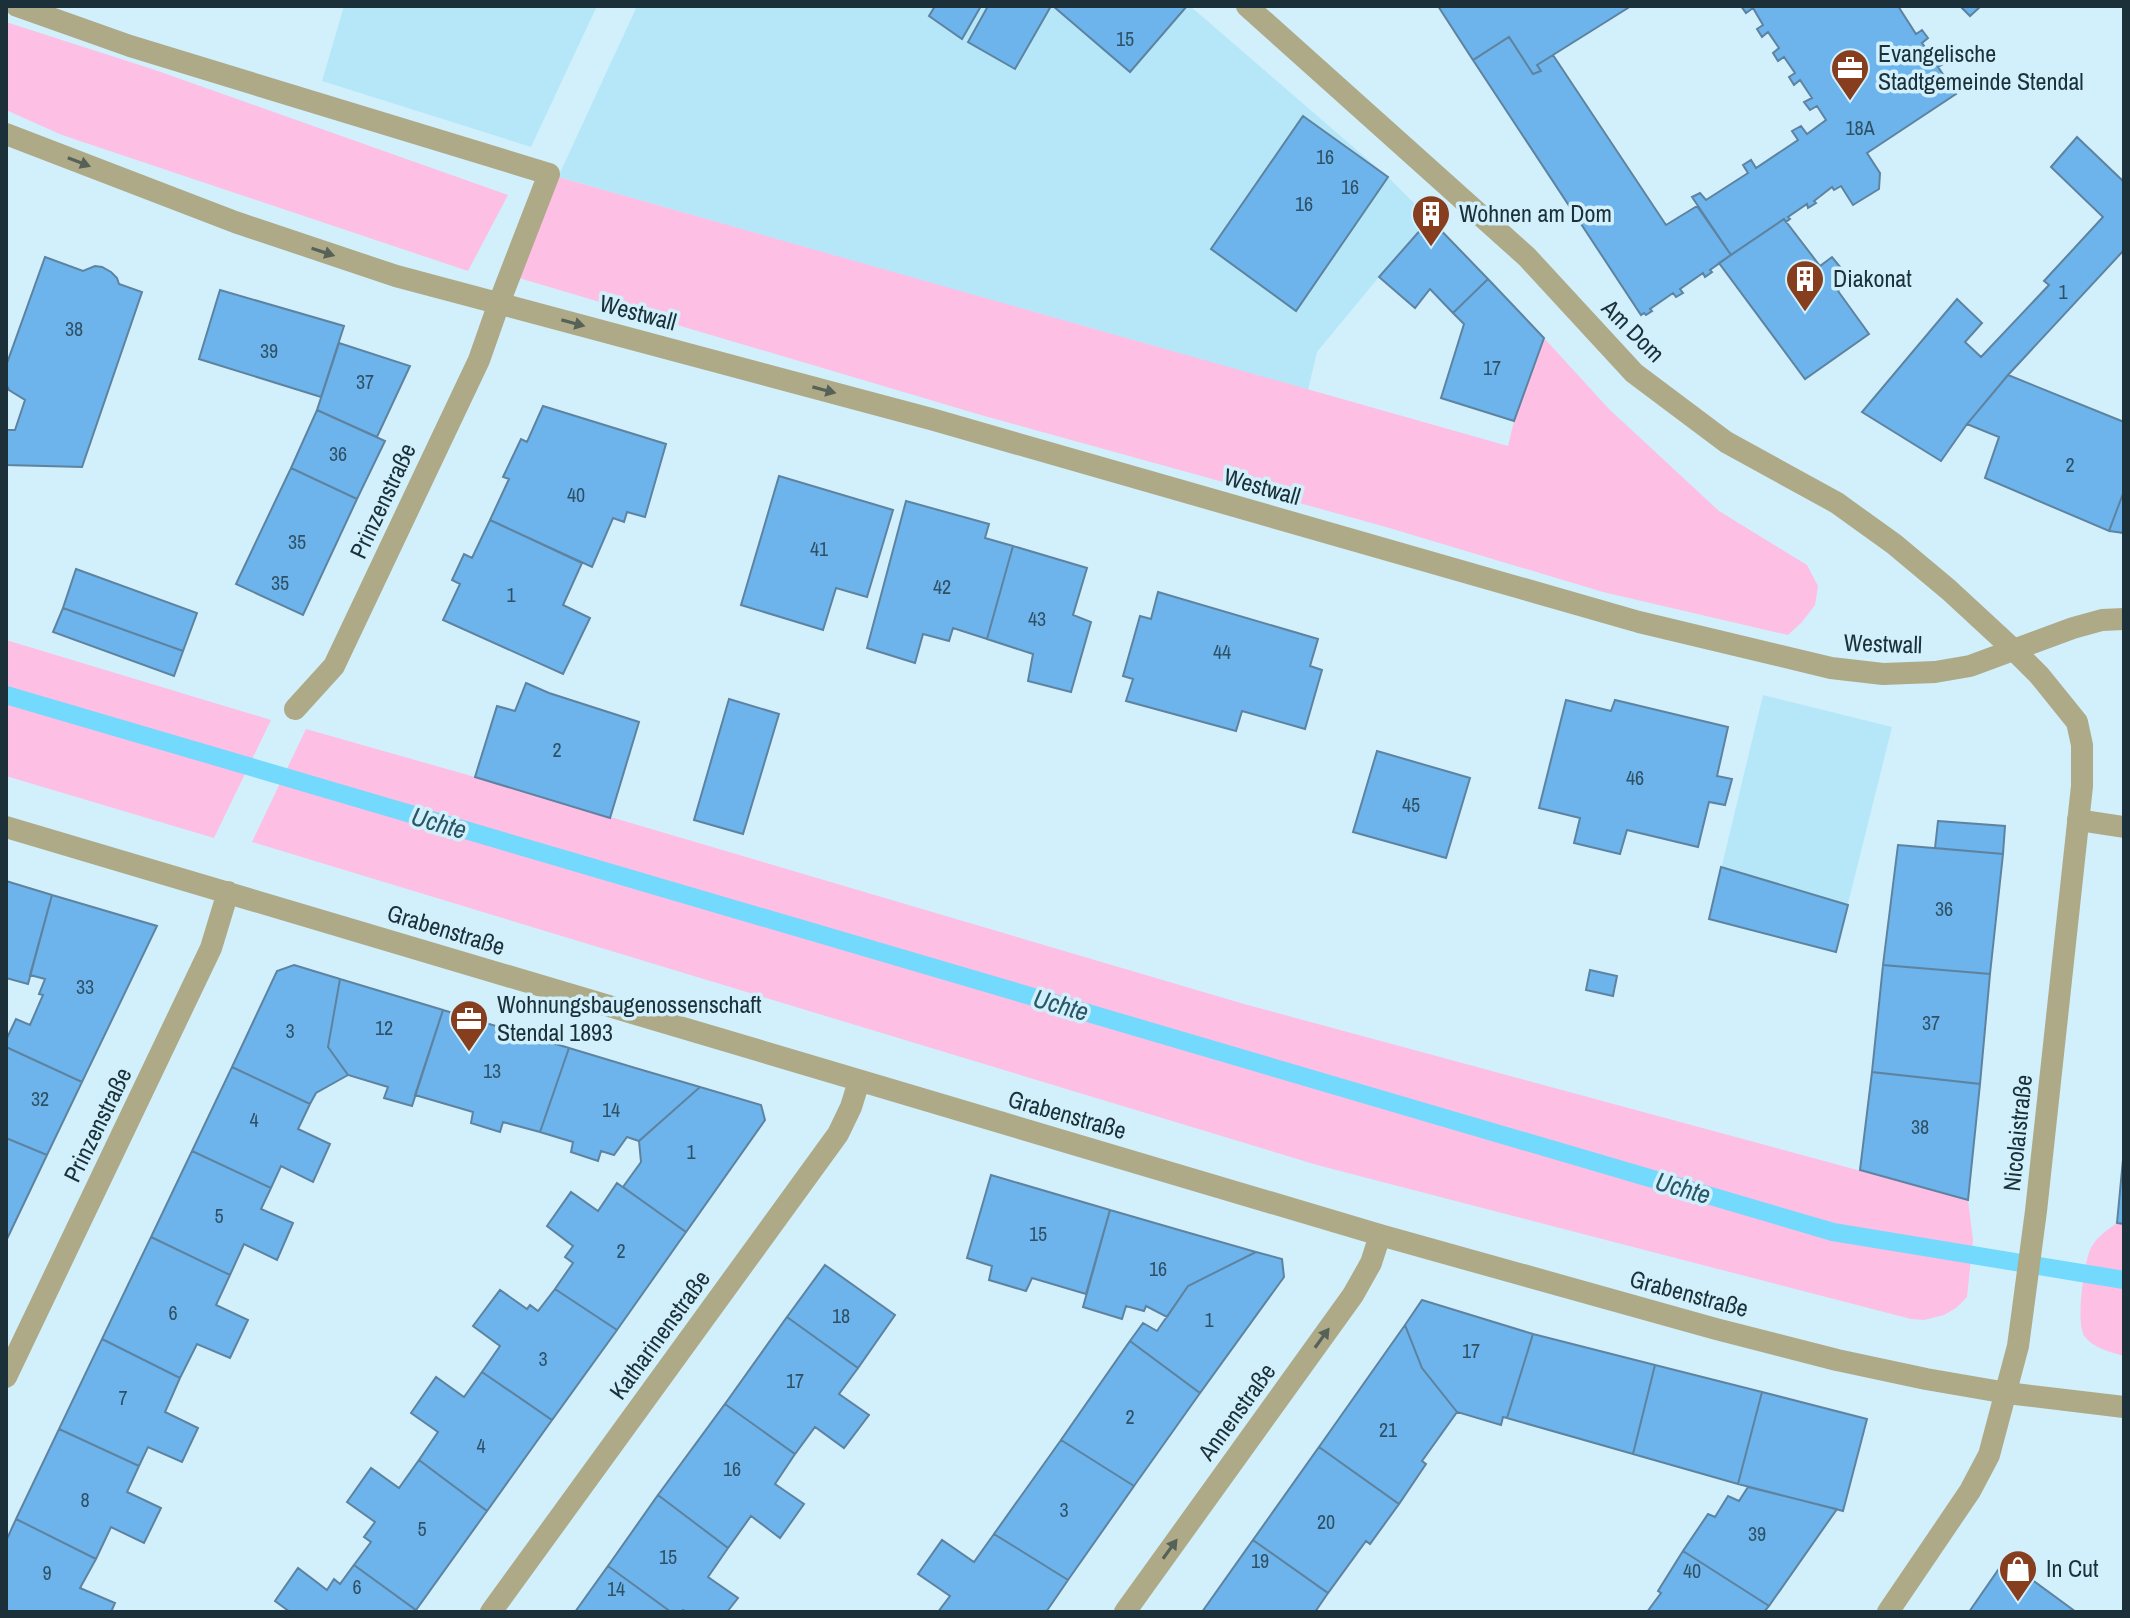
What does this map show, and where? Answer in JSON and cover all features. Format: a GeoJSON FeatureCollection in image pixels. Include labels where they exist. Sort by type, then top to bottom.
{"type":"FeatureCollection","features":[{"type":"Feature","properties":{"kind":"street"},"geometry":{"type":"LineString","coordinates":[[17,6],[130,46],[549,174],[499,303]]}},
{"type":"Feature","properties":{"kind":"street","name":"Am Dom"},"geometry":{"type":"LineString","coordinates":[[1247,6],[1527,257],[1634,373],[1726,442],[1837,503],[1894,544],[2015,651]]}},
{"type":"Feature","properties":{"kind":"street","name":"Westwall"},"geometry":{"type":"LineString","coordinates":[[6,134],[235,222],[396,276],[931,419],[1639,622],[1831,668],[1883,674],[1935,672],[1970,666],[2073,628],[2102,620],[2124,619]]}},
{"type":"Feature","properties":{"kind":"street","name":"Prinzenstraße"},"geometry":{"type":"LineString","coordinates":[[295,709],[334,666],[479,360],[499,303]]}},
{"type":"Feature","properties":{"kind":"street","name":"Nicolaistraße"},"geometry":{"type":"LineString","coordinates":[[1888,1612],[1970,1491],[1989,1455],[2020,1335],[2082,786],[2082,745],[2077,722],[2015,651]]}},
{"type":"Feature","properties":{"kind":"street"},"geometry":{"type":"LineString","coordinates":[[2078,820],[2124,827]]}},
{"type":"Feature","properties":{"kind":"street","name":"Grabenstraße"},"geometry":{"type":"LineString","coordinates":[[6,827],[1380,1235],[1716,1329],[1926,1379],[2007,1393],[2124,1407]]}},
{"type":"Feature","properties":{"kind":"street","name":"Prinzenstraße"},"geometry":{"type":"LineString","coordinates":[[6,1377],[211,948],[228,892]]}},
{"type":"Feature","properties":{"kind":"street","name":"Katharinenstraße"},"geometry":{"type":"LineString","coordinates":[[491,1612],[838,1134],[859,1081]]}},
{"type":"Feature","properties":{"kind":"street","name":"Annenstraße"},"geometry":{"type":"LineString","coordinates":[[1125,1612],[1353,1295],[1371,1263],[1380,1235]]}},
{"type":"Feature","properties":{"kind":"shaded area"},"geometry":{"type":"Polygon","coordinates":[[[344,6],[597,6],[531,147],[322,81],[344,6]]]}},
{"type":"Feature","properties":{"kind":"shaded area"},"geometry":{"type":"Polygon","coordinates":[[[637,6],[1190,6],[1388,177],[1430,219],[1317,352],[1308,390],[558,177],[637,6]]]}},
{"type":"Feature","properties":{"kind":"shaded area"},"geometry":{"type":"Polygon","coordinates":[[[6,22],[155,70],[508,195],[468,271],[62,135],[6,110],[6,22]]]}},
{"type":"Feature","properties":{"kind":"shaded area"},"geometry":{"type":"Polygon","coordinates":[[[558,177],[1508,446],[1544,338],[1609,409],[1719,511],[1807,565],[1818,586],[1815,605],[1788,635],[1603,592],[1386,527],[981,415],[519,278],[558,177]]]}},
{"type":"Feature","properties":{"kind":"shaded area"},"geometry":{"type":"Polygon","coordinates":[[[6,640],[271,720],[214,838],[6,776],[6,640]]]}},
{"type":"Feature","properties":{"kind":"shaded area"},"geometry":{"type":"Polygon","coordinates":[[[1763,695],[1892,727],[1836,952],[1709,919],[1763,695]]]}},
{"type":"Feature","properties":{"kind":"shaded area"},"geometry":{"type":"Polygon","coordinates":[[[306,729],[1244,1004],[1968,1200],[1973,1240],[1967,1297],[1944,1315],[1924,1320],[1911,1319],[1317,1165],[252,842],[306,729]]]}},
{"type":"Feature","properties":{"kind":"shaded area"},"geometry":{"type":"Polygon","coordinates":[[[2117,1223],[2124,1224],[2124,1356],[2088,1341],[2081,1320],[2083,1281],[2090,1250],[2105,1231],[2117,1223]]]}},
{"type":"Feature","properties":{"kind":"building"},"geometry":{"type":"Polygon","coordinates":[[[935,6],[981,6],[962,39],[929,16],[935,6]]]}},
{"type":"Feature","properties":{"kind":"building"},"geometry":{"type":"Polygon","coordinates":[[[988,6],[1051,6],[1015,69],[968,42],[988,6]]]}},
{"type":"Feature","properties":{"kind":"building"},"geometry":{"type":"Polygon","coordinates":[[[1053,6],[1187,6],[1130,72],[1053,6]]]}},
{"type":"Feature","properties":{"kind":"building"},"geometry":{"type":"Polygon","coordinates":[[[1438,6],[1631,6],[1537,65],[1541,71],[1533,74],[1509,37],[1473,60],[1438,6]]]}},
{"type":"Feature","properties":{"kind":"building"},"geometry":{"type":"Polygon","coordinates":[[[1741,6],[1898,6],[1916,34],[1922,30],[1928,38],[1922,43],[1933,58],[1938,54],[1945,63],[1938,67],[1949,83],[1955,78],[1961,87],[1954,91],[1956,94],[1867,153],[1880,173],[1879,189],[1853,205],[1841,186],[1834,190],[1832,187],[1814,201],[1816,203],[1808,208],[1807,204],[1788,217],[1790,219],[1786,222],[1784,219],[1731,255],[1692,197],[1700,193],[1706,200],[1748,173],[1743,165],[1751,160],[1756,168],[1798,140],[1792,131],[1801,126],[1807,134],[1826,120],[1817,106],[1810,110],[1804,102],[1812,98],[1800,80],[1794,85],[1789,77],[1795,73],[1784,57],[1778,61],[1773,53],[1779,48],[1768,32],[1762,37],[1757,29],[1763,25],[1753,8],[1746,13],[1741,6]]]}},
{"type":"Feature","properties":{"kind":"building"},"geometry":{"type":"Polygon","coordinates":[[[1960,6],[1981,6],[1970,16],[1960,6]]]}},
{"type":"Feature","properties":{"kind":"building"},"geometry":{"type":"Polygon","coordinates":[[[1509,37],[1533,74],[1541,71],[1537,65],[1553,55],[1666,225],[1697,206],[1731,255],[1705,277],[1703,273],[1680,289],[1683,293],[1676,297],[1673,293],[1650,309],[1652,311],[1641,315],[1473,60],[1509,37]]]}},
{"type":"Feature","properties":{"kind":"building"},"geometry":{"type":"Polygon","coordinates":[[[1303,116],[1388,177],[1296,311],[1211,249],[1303,116]]]}},
{"type":"Feature","properties":{"kind":"building"},"geometry":{"type":"Polygon","coordinates":[[[2077,137],[2124,182],[2124,250],[2008,375],[1941,461],[1862,412],[1957,299],[1982,323],[1965,342],[1981,357],[2049,285],[2044,281],[2103,217],[2051,167],[2077,137]]]}},
{"type":"Feature","properties":{"kind":"building","name":"Wohnen am Dom"},"geometry":{"type":"Polygon","coordinates":[[[1430,219],[1488,279],[1453,313],[1430,289],[1415,308],[1379,277],[1430,219]]]}},
{"type":"Feature","properties":{"kind":"building","name":"Diakonat"},"geometry":{"type":"Polygon","coordinates":[[[1784,219],[1820,266],[1832,257],[1851,280],[1838,291],[1869,334],[1805,379],[1719,263],[1784,219]]]}},
{"type":"Feature","properties":{"kind":"building"},"geometry":{"type":"Polygon","coordinates":[[[45,257],[83,271],[95,266],[102,267],[117,278],[119,284],[142,292],[82,467],[6,465],[6,430],[15,430],[25,400],[9,390],[6,366],[45,257]]]}},
{"type":"Feature","properties":{"kind":"building"},"geometry":{"type":"Polygon","coordinates":[[[1488,279],[1544,338],[1514,421],[1441,398],[1464,324],[1453,313],[1488,279]]]}},
{"type":"Feature","properties":{"kind":"building"},"geometry":{"type":"Polygon","coordinates":[[[220,290],[344,326],[321,397],[199,359],[220,290]]]}},
{"type":"Feature","properties":{"kind":"building"},"geometry":{"type":"Polygon","coordinates":[[[339,343],[410,366],[377,437],[317,410],[339,343]]]}},
{"type":"Feature","properties":{"kind":"building"},"geometry":{"type":"Polygon","coordinates":[[[2008,375],[2124,422],[2124,491],[2109,531],[1985,478],[1999,437],[1967,424],[2008,375]]]}},
{"type":"Feature","properties":{"kind":"building"},"geometry":{"type":"Polygon","coordinates":[[[543,406],[666,444],[645,517],[627,512],[624,522],[613,518],[592,567],[490,520],[509,479],[503,477],[521,439],[527,442],[543,406]]]}},
{"type":"Feature","properties":{"kind":"building"},"geometry":{"type":"Polygon","coordinates":[[[317,410],[385,441],[357,499],[291,468],[317,410]]]}},
{"type":"Feature","properties":{"kind":"building"},"geometry":{"type":"Polygon","coordinates":[[[291,468],[357,499],[303,615],[236,584],[291,468]]]}},
{"type":"Feature","properties":{"kind":"building"},"geometry":{"type":"Polygon","coordinates":[[[779,476],[893,510],[867,597],[836,588],[823,630],[741,605],[779,476]]]}},
{"type":"Feature","properties":{"kind":"building"},"geometry":{"type":"Polygon","coordinates":[[[2124,491],[2124,533],[2109,531],[2124,491]]]}},
{"type":"Feature","properties":{"kind":"building"},"geometry":{"type":"Polygon","coordinates":[[[906,501],[989,524],[985,538],[1013,546],[987,639],[953,628],[949,641],[923,634],[915,663],[867,648],[906,501]]]}},
{"type":"Feature","properties":{"kind":"building"},"geometry":{"type":"Polygon","coordinates":[[[490,520],[582,563],[563,605],[590,618],[563,674],[443,620],[460,584],[452,580],[464,554],[472,558],[490,520]]]}},
{"type":"Feature","properties":{"kind":"building"},"geometry":{"type":"Polygon","coordinates":[[[1013,546],[1087,568],[1073,615],[1091,622],[1071,692],[1028,681],[1033,654],[987,639],[1013,546]]]}},
{"type":"Feature","properties":{"kind":"building"},"geometry":{"type":"Polygon","coordinates":[[[76,569],[197,613],[183,651],[63,608],[76,569]]]}},
{"type":"Feature","properties":{"kind":"building"},"geometry":{"type":"Polygon","coordinates":[[[1158,592],[1318,639],[1310,666],[1322,670],[1305,729],[1242,711],[1236,731],[1126,701],[1133,679],[1123,676],[1140,616],[1151,619],[1158,592]]]}},
{"type":"Feature","properties":{"kind":"building"},"geometry":{"type":"Polygon","coordinates":[[[63,608],[183,651],[174,676],[53,632],[63,608]]]}},
{"type":"Feature","properties":{"kind":"building"},"geometry":{"type":"Polygon","coordinates":[[[526,683],[639,722],[610,818],[475,777],[497,706],[515,711],[526,683]]]}},
{"type":"Feature","properties":{"kind":"building"},"geometry":{"type":"Polygon","coordinates":[[[729,699],[779,714],[743,834],[694,820],[729,699]]]}},
{"type":"Feature","properties":{"kind":"building"},"geometry":{"type":"Polygon","coordinates":[[[1566,700],[1611,711],[1615,700],[1728,727],[1717,776],[1732,779],[1725,805],[1709,802],[1698,847],[1627,830],[1620,854],[1574,843],[1580,818],[1539,808],[1566,700]]]}},
{"type":"Feature","properties":{"kind":"building"},"geometry":{"type":"Polygon","coordinates":[[[1377,751],[1470,778],[1446,858],[1353,832],[1377,751]]]}},
{"type":"Feature","properties":{"kind":"building"},"geometry":{"type":"Polygon","coordinates":[[[1938,821],[2005,826],[2003,854],[1935,848],[1938,821]]]}},
{"type":"Feature","properties":{"kind":"building"},"geometry":{"type":"Polygon","coordinates":[[[1898,845],[2003,854],[1990,974],[1883,965],[1898,845]]]}},
{"type":"Feature","properties":{"kind":"building"},"geometry":{"type":"Polygon","coordinates":[[[1721,867],[1848,905],[1836,952],[1709,919],[1721,867]]]}},
{"type":"Feature","properties":{"kind":"building"},"geometry":{"type":"Polygon","coordinates":[[[6,881],[52,895],[28,984],[6,978],[6,881]]]}},
{"type":"Feature","properties":{"kind":"building"},"geometry":{"type":"Polygon","coordinates":[[[52,895],[157,926],[82,1082],[6,1047],[16,1019],[30,1025],[43,995],[39,994],[45,979],[30,975],[52,895]]]}},
{"type":"Feature","properties":{"kind":"building"},"geometry":{"type":"Polygon","coordinates":[[[294,965],[340,979],[328,1047],[348,1075],[316,1093],[310,1104],[232,1067],[277,971],[294,965]]]}},
{"type":"Feature","properties":{"kind":"building"},"geometry":{"type":"Polygon","coordinates":[[[1883,965],[1990,974],[1980,1084],[1872,1072],[1883,965]]]}},
{"type":"Feature","properties":{"kind":"building"},"geometry":{"type":"Polygon","coordinates":[[[1590,970],[1617,976],[1613,996],[1586,990],[1590,970]]]}},
{"type":"Feature","properties":{"kind":"building"},"geometry":{"type":"Polygon","coordinates":[[[340,979],[443,1010],[412,1106],[384,1098],[388,1087],[348,1075],[328,1047],[340,979]]]}},
{"type":"Feature","properties":{"kind":"building"},"geometry":{"type":"Polygon","coordinates":[[[443,1010],[569,1048],[540,1132],[503,1122],[500,1132],[471,1123],[473,1112],[415,1095],[443,1010]]]}},
{"type":"Feature","properties":{"kind":"building"},"geometry":{"type":"Polygon","coordinates":[[[6,1047],[82,1082],[47,1155],[6,1138],[6,1047]]]}},
{"type":"Feature","properties":{"kind":"building"},"geometry":{"type":"Polygon","coordinates":[[[569,1048],[700,1087],[639,1141],[627,1137],[614,1155],[601,1151],[598,1161],[571,1152],[573,1142],[540,1132],[569,1048]]]}},
{"type":"Feature","properties":{"kind":"building"},"geometry":{"type":"Polygon","coordinates":[[[232,1067],[310,1104],[298,1129],[330,1144],[313,1182],[281,1166],[271,1188],[192,1151],[232,1067]]]}},
{"type":"Feature","properties":{"kind":"building"},"geometry":{"type":"Polygon","coordinates":[[[1872,1072],[1980,1084],[1968,1200],[1860,1170],[1872,1072]]]}},
{"type":"Feature","properties":{"kind":"building"},"geometry":{"type":"Polygon","coordinates":[[[700,1087],[761,1105],[765,1120],[686,1232],[623,1187],[641,1162],[639,1141],[700,1087]]]}},
{"type":"Feature","properties":{"kind":"building"},"geometry":{"type":"Polygon","coordinates":[[[6,1138],[47,1155],[6,1241],[6,1138]]]}},
{"type":"Feature","properties":{"kind":"building"},"geometry":{"type":"Polygon","coordinates":[[[2124,1149],[2124,1224],[2117,1223],[2124,1149]]]}},
{"type":"Feature","properties":{"kind":"building"},"geometry":{"type":"Polygon","coordinates":[[[192,1151],[271,1188],[261,1209],[293,1223],[277,1260],[244,1244],[230,1275],[151,1237],[192,1151]]]}},
{"type":"Feature","properties":{"kind":"building"},"geometry":{"type":"Polygon","coordinates":[[[991,1175],[1110,1210],[1086,1294],[1032,1278],[1026,1291],[989,1280],[992,1266],[967,1258],[991,1175]]]}},
{"type":"Feature","properties":{"kind":"building"},"geometry":{"type":"Polygon","coordinates":[[[617,1183],[686,1232],[617,1330],[555,1289],[573,1263],[565,1257],[573,1246],[547,1226],[571,1192],[598,1211],[617,1183]]]}},
{"type":"Feature","properties":{"kind":"building"},"geometry":{"type":"Polygon","coordinates":[[[1110,1210],[1256,1252],[1188,1286],[1167,1317],[1146,1306],[1144,1311],[1126,1306],[1122,1319],[1083,1307],[1110,1210]]]}},
{"type":"Feature","properties":{"kind":"building"},"geometry":{"type":"Polygon","coordinates":[[[151,1237],[230,1275],[216,1305],[248,1320],[230,1358],[197,1344],[180,1378],[102,1339],[151,1237]]]}},
{"type":"Feature","properties":{"kind":"building"},"geometry":{"type":"Polygon","coordinates":[[[1256,1252],[1282,1259],[1284,1277],[1200,1393],[1130,1341],[1143,1323],[1157,1331],[1188,1286],[1256,1252]]]}},
{"type":"Feature","properties":{"kind":"building"},"geometry":{"type":"Polygon","coordinates":[[[825,1265],[895,1315],[858,1368],[787,1317],[825,1265]]]}},
{"type":"Feature","properties":{"kind":"building"},"geometry":{"type":"Polygon","coordinates":[[[555,1289],[617,1330],[552,1420],[482,1372],[500,1346],[473,1326],[500,1290],[527,1309],[530,1305],[538,1311],[555,1289]]]}},
{"type":"Feature","properties":{"kind":"building"},"geometry":{"type":"Polygon","coordinates":[[[1422,1300],[1533,1334],[1507,1418],[1503,1417],[1501,1425],[1457,1412],[1422,1368],[1405,1325],[1422,1300]]]}},
{"type":"Feature","properties":{"kind":"building"},"geometry":{"type":"Polygon","coordinates":[[[787,1317],[858,1368],[839,1394],[869,1415],[844,1448],[815,1427],[795,1454],[725,1404],[787,1317]]]}},
{"type":"Feature","properties":{"kind":"building"},"geometry":{"type":"Polygon","coordinates":[[[1405,1325],[1422,1368],[1457,1412],[1422,1461],[1426,1464],[1399,1504],[1319,1447],[1405,1325]]]}},
{"type":"Feature","properties":{"kind":"building"},"geometry":{"type":"Polygon","coordinates":[[[1533,1334],[1655,1365],[1633,1454],[1507,1418],[1533,1334]]]}},
{"type":"Feature","properties":{"kind":"building"},"geometry":{"type":"Polygon","coordinates":[[[102,1339],[180,1378],[165,1412],[198,1428],[182,1462],[148,1447],[139,1466],[59,1429],[102,1339]]]}},
{"type":"Feature","properties":{"kind":"building"},"geometry":{"type":"Polygon","coordinates":[[[1130,1341],[1200,1393],[1134,1486],[1061,1440],[1130,1341]]]}},
{"type":"Feature","properties":{"kind":"building"},"geometry":{"type":"Polygon","coordinates":[[[1655,1365],[1762,1392],[1738,1484],[1633,1454],[1655,1365]]]}},
{"type":"Feature","properties":{"kind":"building"},"geometry":{"type":"Polygon","coordinates":[[[482,1372],[552,1420],[487,1511],[419,1460],[438,1432],[411,1413],[436,1377],[464,1397],[482,1372]]]}},
{"type":"Feature","properties":{"kind":"building"},"geometry":{"type":"Polygon","coordinates":[[[1762,1392],[1867,1419],[1843,1511],[1738,1484],[1762,1392]]]}},
{"type":"Feature","properties":{"kind":"building"},"geometry":{"type":"Polygon","coordinates":[[[725,1404],[795,1454],[775,1484],[804,1504],[780,1538],[751,1516],[728,1548],[658,1495],[725,1404]]]}},
{"type":"Feature","properties":{"kind":"building"},"geometry":{"type":"Polygon","coordinates":[[[59,1429],[139,1466],[127,1492],[161,1508],[144,1543],[111,1527],[96,1559],[16,1519],[59,1429]]]}},
{"type":"Feature","properties":{"kind":"building"},"geometry":{"type":"Polygon","coordinates":[[[1061,1440],[1134,1486],[1068,1580],[994,1534],[1061,1440]]]}},
{"type":"Feature","properties":{"kind":"building"},"geometry":{"type":"Polygon","coordinates":[[[1319,1447],[1399,1504],[1370,1544],[1366,1541],[1328,1593],[1253,1540],[1319,1447]]]}},
{"type":"Feature","properties":{"kind":"building"},"geometry":{"type":"Polygon","coordinates":[[[419,1460],[487,1511],[416,1610],[354,1565],[371,1542],[364,1537],[375,1522],[347,1502],[371,1468],[399,1488],[419,1460]]]}},
{"type":"Feature","properties":{"kind":"building"},"geometry":{"type":"Polygon","coordinates":[[[1748,1487],[1837,1509],[1769,1606],[1683,1551],[1708,1514],[1715,1517],[1728,1496],[1739,1501],[1748,1487]]]}},
{"type":"Feature","properties":{"kind":"building"},"geometry":{"type":"Polygon","coordinates":[[[658,1495],[728,1548],[708,1577],[738,1598],[727,1612],[671,1612],[608,1566],[658,1495]]]}},
{"type":"Feature","properties":{"kind":"building"},"geometry":{"type":"Polygon","coordinates":[[[16,1519],[96,1559],[80,1588],[115,1603],[111,1612],[6,1612],[6,1541],[16,1519]]]}},
{"type":"Feature","properties":{"kind":"building"},"geometry":{"type":"Polygon","coordinates":[[[994,1534],[1068,1580],[1046,1612],[938,1612],[950,1596],[918,1574],[942,1540],[974,1562],[994,1534]]]}},
{"type":"Feature","properties":{"kind":"building"},"geometry":{"type":"Polygon","coordinates":[[[1253,1540],[1328,1593],[1315,1612],[1202,1612],[1253,1540]]]}},
{"type":"Feature","properties":{"kind":"building"},"geometry":{"type":"Polygon","coordinates":[[[1683,1551],[1769,1606],[1764,1612],[1647,1612],[1661,1593],[1658,1591],[1683,1551]]]}},
{"type":"Feature","properties":{"kind":"building"},"geometry":{"type":"Polygon","coordinates":[[[2005,1560],[2076,1612],[1969,1612],[2005,1560]]]}},
{"type":"Feature","properties":{"kind":"building"},"geometry":{"type":"Polygon","coordinates":[[[354,1565],[415,1612],[290,1612],[275,1601],[298,1568],[327,1590],[334,1579],[340,1584],[354,1565]]]}},
{"type":"Feature","properties":{"kind":"building"},"geometry":{"type":"Polygon","coordinates":[[[608,1566],[671,1612],[575,1612],[608,1566]]]}},
{"type":"Feature","properties":{"kind":"waterway","name":"Uchte"},"geometry":{"type":"LineString","coordinates":[[6,695],[1833,1232],[2124,1280]]}},
{"type":"Feature","properties":{"kind":"place","name":"Evangelische Stadtgemeinde Stendal"},"geometry":{"type":"Point","coordinates":[1850,102]}},
{"type":"Feature","properties":{"kind":"place","name":"Wohnen am Dom"},"geometry":{"type":"Point","coordinates":[1431,248]}},
{"type":"Feature","properties":{"kind":"place","name":"Diakonat"},"geometry":{"type":"Point","coordinates":[1805,313]}},
{"type":"Feature","properties":{"kind":"place","name":"Wohnungsbaugenossenschaft Stendal 1893"},"geometry":{"type":"Point","coordinates":[469,1053]}},
{"type":"Feature","properties":{"kind":"place","name":"In Cut"},"geometry":{"type":"Point","coordinates":[2018,1603]}}]}
